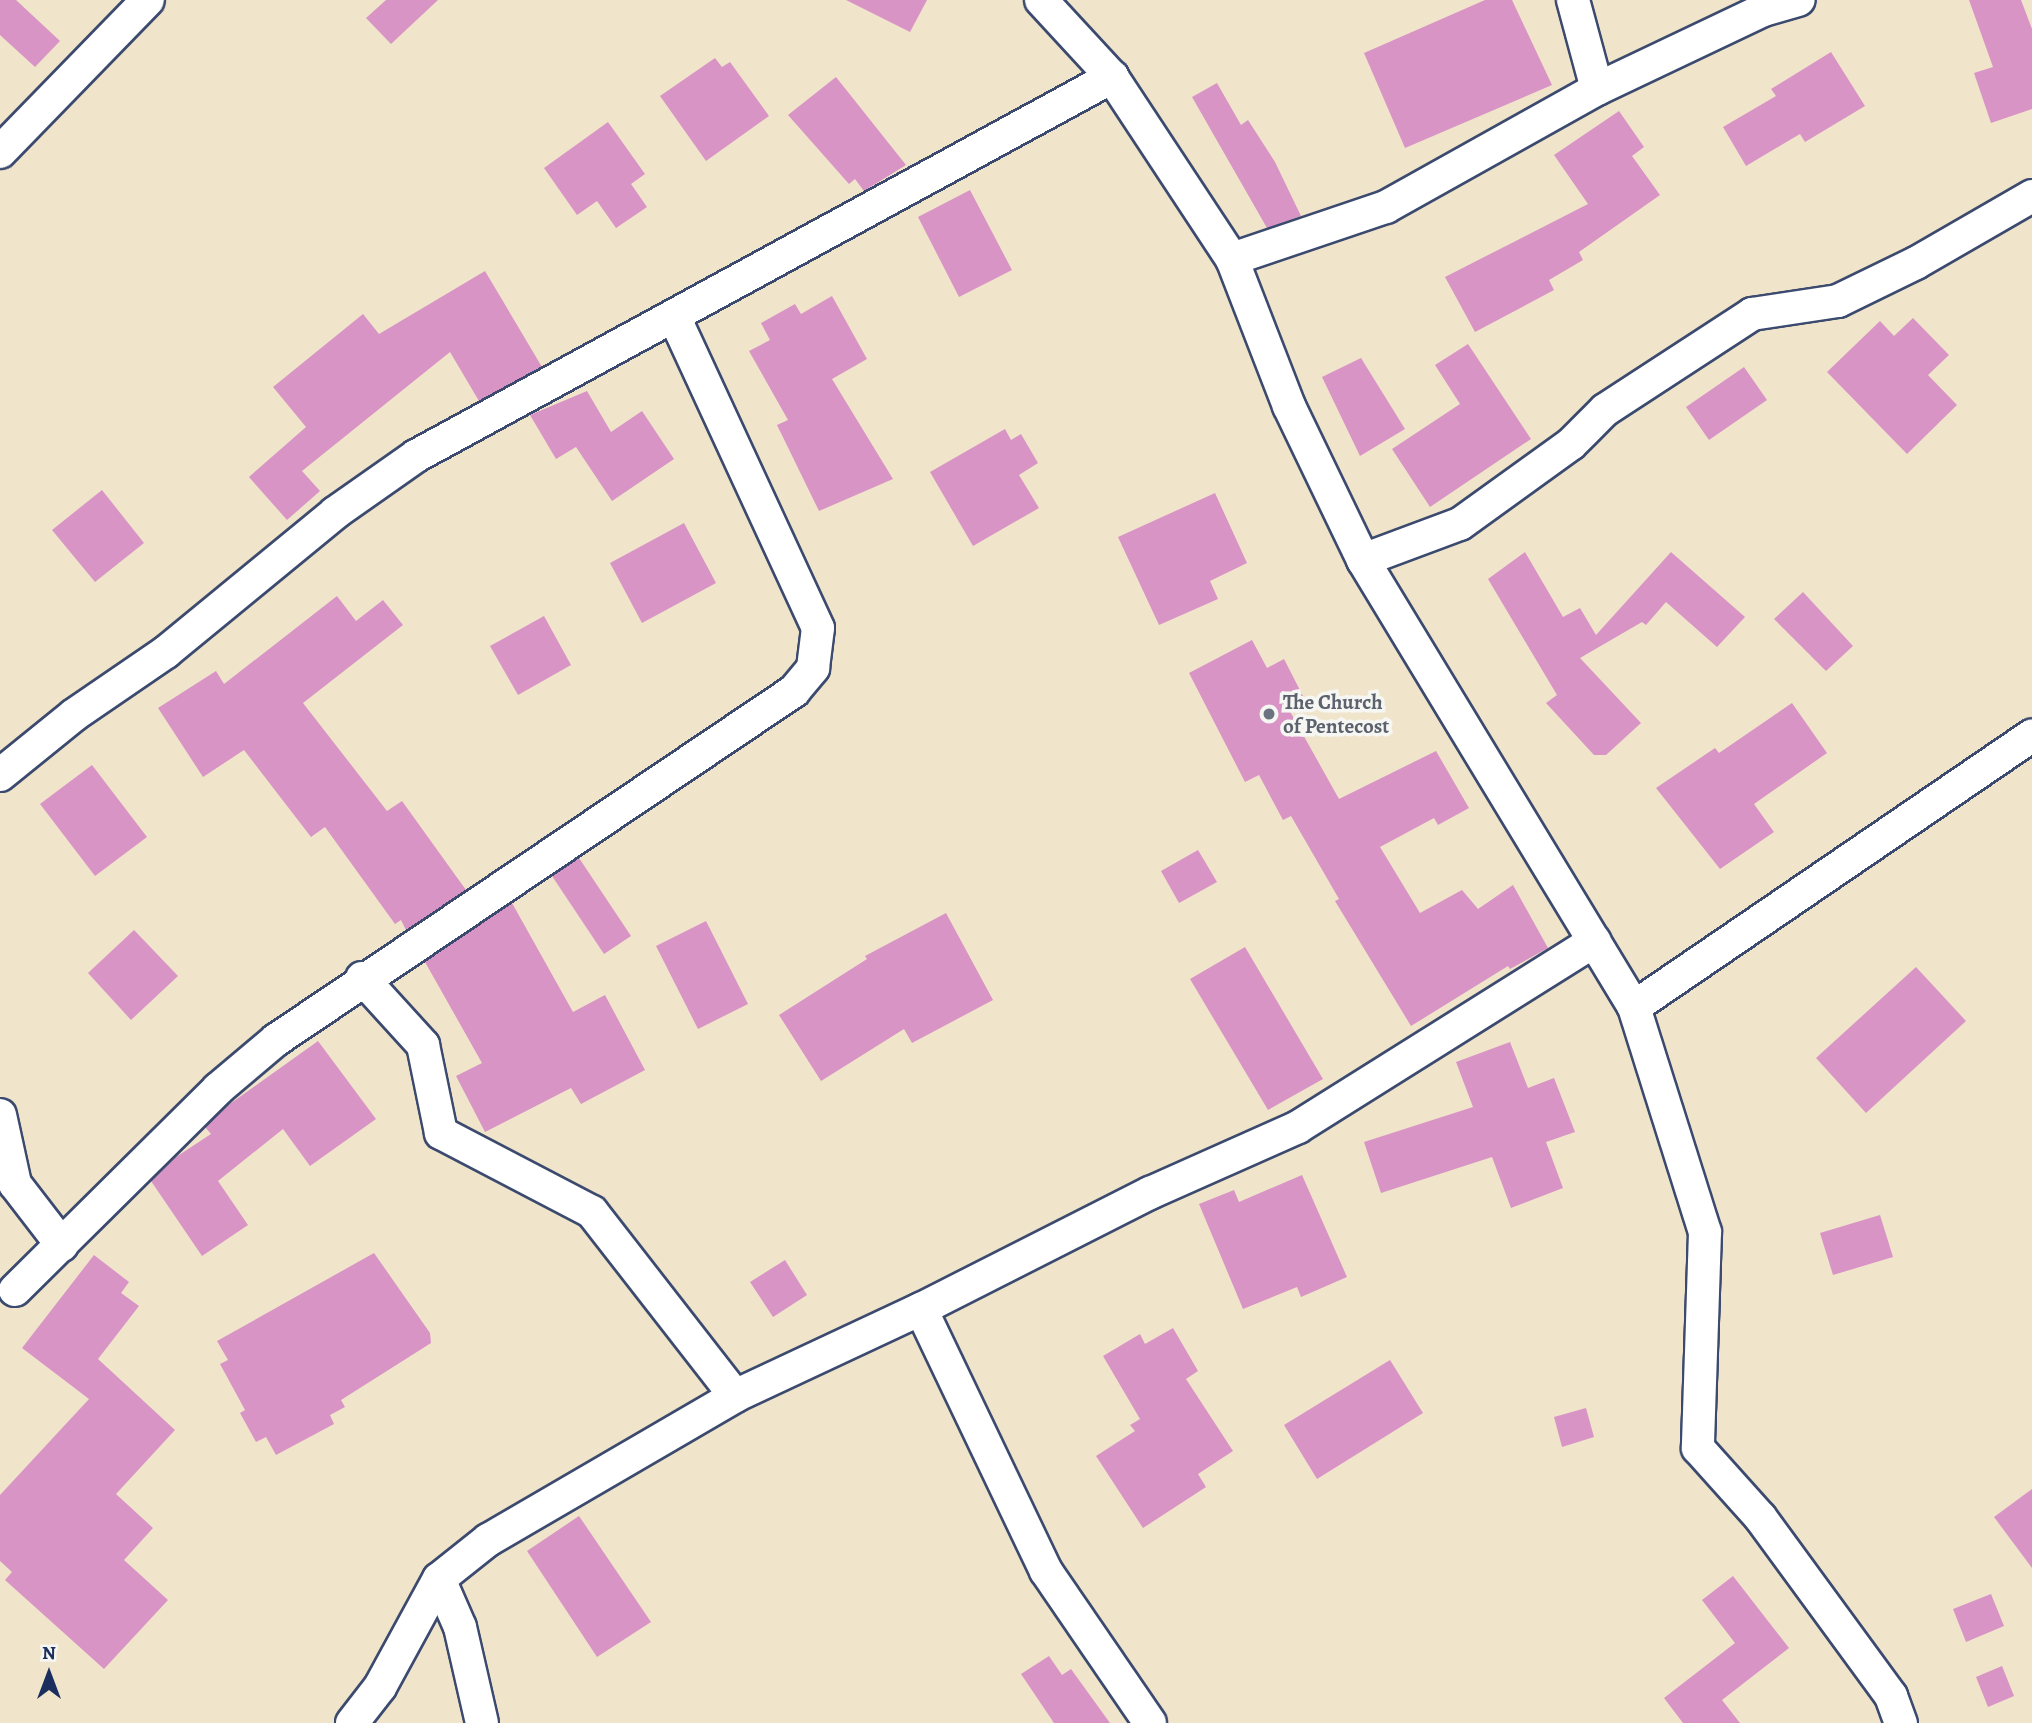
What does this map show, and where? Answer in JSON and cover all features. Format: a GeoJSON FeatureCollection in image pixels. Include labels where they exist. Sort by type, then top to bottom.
{"type":"FeatureCollection","features":[{"type":"Feature","properties":{"kind":"street"},"geometry":{"type":"LineString","coordinates":[[0,152],[148,0]]}},
{"type":"Feature","properties":{"kind":"street"},"geometry":{"type":"LineString","coordinates":[[1041,0],[1112,77],[1232,259],[1289,406],[1363,560],[1634,1007],[1705,1231],[1698,1448],[1760,1517],[1891,1696],[1901,1723]]}},
{"type":"Feature","properties":{"kind":"street"},"geometry":{"type":"LineString","coordinates":[[1573,0],[1597,89]]}},
{"type":"Feature","properties":{"kind":"street"},"geometry":{"type":"LineString","coordinates":[[1232,259],[1386,207],[1597,89],[1763,10],[1799,0]]}},
{"type":"Feature","properties":{"kind":"street"},"geometry":{"type":"LineString","coordinates":[[0,775],[74,715],[166,652],[335,513],[416,456],[1112,77]]}},
{"type":"Feature","properties":{"kind":"street"},"geometry":{"type":"LineString","coordinates":[[1363,560],[1460,524],[1571,443],[1605,410],[1752,314],[1838,301],[1916,263],[2032,196]]}},
{"type":"Feature","properties":{"kind":"street"},"geometry":{"type":"LineString","coordinates":[[15,1290],[218,1088],[275,1040],[362,978],[794,691],[813,668],[818,628],[674,317]]}},
{"type":"Feature","properties":{"kind":"street"},"geometry":{"type":"LineString","coordinates":[[1634,1007],[2032,736]]}},
{"type":"Feature","properties":{"kind":"street"},"geometry":{"type":"LineString","coordinates":[[352,1723],[380,1687],[439,1579],[488,1540],[735,1396],[921,1309],[1150,1193],[1298,1127],[1595,941]]}},
{"type":"Feature","properties":{"kind":"street"},"geometry":{"type":"LineString","coordinates":[[362,978],[423,1045],[441,1133],[592,1212],[735,1396]]}},
{"type":"Feature","properties":{"kind":"street"},"geometry":{"type":"LineString","coordinates":[[0,1115],[15,1184],[61,1245]]}},
{"type":"Feature","properties":{"kind":"street"},"geometry":{"type":"LineString","coordinates":[[921,1309],[1046,1571],[1150,1723]]}},
{"type":"Feature","properties":{"kind":"street"},"geometry":{"type":"LineString","coordinates":[[439,1579],[460,1627],[482,1723]]}},
{"type":"Feature","properties":{"kind":"building"},"geometry":{"type":"Polygon","coordinates":[[[0,0],[16,0],[60,41],[35,67],[0,35],[0,0]]]}},
{"type":"Feature","properties":{"kind":"building"},"geometry":{"type":"Polygon","coordinates":[[[386,0],[438,0],[391,44],[366,18],[386,0]]]}},
{"type":"Feature","properties":{"kind":"building"},"geometry":{"type":"Polygon","coordinates":[[[846,0],[927,0],[910,32],[846,0]]]}},
{"type":"Feature","properties":{"kind":"building"},"geometry":{"type":"Polygon","coordinates":[[[1485,0],[1512,0],[1552,85],[1405,148],[1364,53],[1485,0]]]}},
{"type":"Feature","properties":{"kind":"building"},"geometry":{"type":"Polygon","coordinates":[[[1969,0],[2021,0],[2032,29],[2032,109],[1991,123],[1974,73],[1993,67],[1969,0]]]}},
{"type":"Feature","properties":{"kind":"building"},"geometry":{"type":"Polygon","coordinates":[[[1831,52],[1865,106],[1805,142],[1800,134],[1746,166],[1723,127],[1776,96],[1771,89],[1831,52]]]}},
{"type":"Feature","properties":{"kind":"building"},"geometry":{"type":"Polygon","coordinates":[[[715,58],[722,67],[730,62],[769,116],[706,161],[660,96],[715,58]]]}},
{"type":"Feature","properties":{"kind":"building"},"geometry":{"type":"Polygon","coordinates":[[[836,77],[906,165],[864,191],[855,179],[849,184],[788,115],[836,77]]]}},
{"type":"Feature","properties":{"kind":"building"},"geometry":{"type":"Polygon","coordinates":[[[1217,83],[1241,125],[1248,120],[1275,162],[1301,216],[1267,228],[1192,97],[1217,83]]]}},
{"type":"Feature","properties":{"kind":"building"},"geometry":{"type":"Polygon","coordinates":[[[1619,111],[1644,147],[1632,156],[1660,195],[1579,252],[1583,260],[1549,280],[1554,290],[1475,332],[1445,277],[1588,204],[1554,155],[1619,111]]]}},
{"type":"Feature","properties":{"kind":"building"},"geometry":{"type":"Polygon","coordinates":[[[608,122],[645,174],[631,184],[647,207],[616,228],[597,201],[577,215],[544,168],[608,122]]]}},
{"type":"Feature","properties":{"kind":"building"},"geometry":{"type":"Polygon","coordinates":[[[970,190],[1012,270],[959,297],[918,217],[970,190]]]}},
{"type":"Feature","properties":{"kind":"building"},"geometry":{"type":"Polygon","coordinates":[[[485,271],[542,367],[479,401],[450,352],[302,471],[320,491],[287,520],[249,477],[306,427],[273,387],[363,314],[379,334],[485,271]]]}},
{"type":"Feature","properties":{"kind":"building"},"geometry":{"type":"Polygon","coordinates":[[[832,296],[867,359],[832,379],[893,479],[819,511],[777,425],[788,420],[749,351],[770,340],[761,323],[795,304],[801,314],[832,296]]]}},
{"type":"Feature","properties":{"kind":"building"},"geometry":{"type":"Polygon","coordinates":[[[1913,318],[1949,355],[1928,375],[1957,405],[1907,454],[1827,372],[1880,321],[1894,336],[1913,318]]]}},
{"type":"Feature","properties":{"kind":"building"},"geometry":{"type":"Polygon","coordinates":[[[1468,344],[1531,439],[1430,507],[1392,449],[1460,404],[1435,365],[1468,344]]]}},
{"type":"Feature","properties":{"kind":"building"},"geometry":{"type":"Polygon","coordinates":[[[1361,358],[1405,429],[1360,456],[1322,377],[1361,358]]]}},
{"type":"Feature","properties":{"kind":"building"},"geometry":{"type":"Polygon","coordinates":[[[1744,367],[1767,400],[1709,440],[1686,407],[1744,367]]]}},
{"type":"Feature","properties":{"kind":"building"},"geometry":{"type":"Polygon","coordinates":[[[587,391],[611,432],[642,411],[674,459],[612,501],[576,447],[556,459],[530,415],[587,391]]]}},
{"type":"Feature","properties":{"kind":"building"},"geometry":{"type":"Polygon","coordinates":[[[1005,429],[1011,440],[1021,434],[1038,463],[1019,475],[1039,508],[973,546],[930,472],[1005,429]]]}},
{"type":"Feature","properties":{"kind":"building"},"geometry":{"type":"Polygon","coordinates":[[[102,490],[144,543],[95,582],[52,530],[102,490]]]}},
{"type":"Feature","properties":{"kind":"building"},"geometry":{"type":"Polygon","coordinates":[[[1215,493],[1247,563],[1210,581],[1218,599],[1159,625],[1118,537],[1215,493]]]}},
{"type":"Feature","properties":{"kind":"building"},"geometry":{"type":"Polygon","coordinates":[[[684,523],[716,583],[642,623],[610,563],[684,523]]]}},
{"type":"Feature","properties":{"kind":"building"},"geometry":{"type":"Polygon","coordinates":[[[1525,552],[1563,617],[1580,608],[1596,635],[1671,552],[1745,617],[1717,647],[1666,602],[1646,625],[1642,622],[1580,658],[1641,723],[1606,755],[1594,755],[1546,703],[1557,695],[1488,579],[1525,552]]]}},
{"type":"Feature","properties":{"kind":"building"},"geometry":{"type":"Polygon","coordinates":[[[1803,592],[1853,646],[1826,671],[1774,619],[1803,592]]]}},
{"type":"Feature","properties":{"kind":"building"},"geometry":{"type":"Polygon","coordinates":[[[337,596],[356,621],[383,600],[403,625],[303,703],[387,811],[402,801],[466,890],[406,930],[401,920],[395,924],[325,827],[311,837],[244,750],[203,777],[158,708],[216,671],[224,684],[337,596]]]}},
{"type":"Feature","properties":{"kind":"building"},"geometry":{"type":"Polygon","coordinates":[[[544,616],[571,665],[518,695],[490,646],[544,616]]]}},
{"type":"Feature","properties":{"kind":"building"},"geometry":{"type":"Polygon","coordinates":[[[1252,640],[1267,668],[1284,659],[1304,698],[1287,706],[1339,799],[1436,751],[1469,808],[1438,825],[1434,818],[1380,847],[1420,913],[1462,890],[1478,909],[1513,885],[1548,948],[1510,969],[1508,966],[1411,1026],[1335,901],[1339,899],[1291,816],[1283,820],[1259,775],[1245,782],[1189,673],[1252,640]]]}},
{"type":"Feature","properties":{"kind":"building"},"geometry":{"type":"Polygon","coordinates":[[[1792,703],[1827,753],[1754,804],[1774,832],[1720,869],[1656,788],[1715,748],[1719,753],[1792,703]]]}},
{"type":"Feature","properties":{"kind":"building"},"geometry":{"type":"Polygon","coordinates":[[[92,765],[147,837],[95,876],[40,804],[92,765]]]}},
{"type":"Feature","properties":{"kind":"building"},"geometry":{"type":"Polygon","coordinates":[[[1198,850],[1217,882],[1179,903],[1161,871],[1198,850]]]}},
{"type":"Feature","properties":{"kind":"building"},"geometry":{"type":"Polygon","coordinates":[[[579,858],[631,936],[604,954],[552,876],[579,858]]]}},
{"type":"Feature","properties":{"kind":"building"},"geometry":{"type":"Polygon","coordinates":[[[512,903],[573,1012],[605,995],[645,1070],[581,1104],[571,1088],[485,1132],[456,1076],[482,1063],[425,962],[512,903]]]}},
{"type":"Feature","properties":{"kind":"building"},"geometry":{"type":"Polygon","coordinates":[[[946,913],[993,1000],[912,1043],[904,1029],[821,1081],[779,1015],[867,959],[865,956],[946,913]]]}},
{"type":"Feature","properties":{"kind":"building"},"geometry":{"type":"Polygon","coordinates":[[[706,921],[748,1004],[698,1029],[656,946],[706,921]]]}},
{"type":"Feature","properties":{"kind":"building"},"geometry":{"type":"Polygon","coordinates":[[[134,930],[178,976],[131,1020],[88,973],[134,930]]]}},
{"type":"Feature","properties":{"kind":"building"},"geometry":{"type":"Polygon","coordinates":[[[1245,947],[1323,1079],[1268,1110],[1190,979],[1245,947]]]}},
{"type":"Feature","properties":{"kind":"building"},"geometry":{"type":"Polygon","coordinates":[[[1916,967],[1966,1021],[1866,1113],[1816,1058],[1916,967]]]}},
{"type":"Feature","properties":{"kind":"building"},"geometry":{"type":"Polygon","coordinates":[[[318,1041],[376,1119],[310,1166],[283,1129],[218,1181],[248,1225],[202,1256],[151,1181],[176,1157],[211,1134],[205,1127],[227,1106],[318,1041]]]}},
{"type":"Feature","properties":{"kind":"building"},"geometry":{"type":"Polygon","coordinates":[[[1510,1042],[1528,1088],[1554,1078],[1575,1132],[1546,1142],[1563,1188],[1511,1208],[1492,1157],[1381,1193],[1364,1142],[1473,1107],[1456,1062],[1510,1042]]]}},
{"type":"Feature","properties":{"kind":"building"},"geometry":{"type":"Polygon","coordinates":[[[1302,1175],[1347,1277],[1301,1297],[1297,1287],[1243,1309],[1199,1204],[1234,1190],[1239,1202],[1302,1175]]]}},
{"type":"Feature","properties":{"kind":"building"},"geometry":{"type":"Polygon","coordinates":[[[1880,1215],[1893,1257],[1833,1275],[1820,1233],[1880,1215]]]}},
{"type":"Feature","properties":{"kind":"building"},"geometry":{"type":"Polygon","coordinates":[[[374,1253],[430,1333],[431,1343],[341,1400],[345,1407],[330,1415],[334,1424],[276,1455],[266,1437],[256,1442],[240,1413],[245,1410],[220,1364],[228,1360],[217,1341],[374,1253]]]}},
{"type":"Feature","properties":{"kind":"building"},"geometry":{"type":"Polygon","coordinates":[[[94,1255],[129,1282],[121,1293],[139,1306],[98,1359],[175,1430],[116,1494],[153,1528],[124,1560],[168,1600],[104,1669],[5,1580],[12,1572],[0,1561],[0,1495],[89,1399],[22,1348],[94,1255]]]}},
{"type":"Feature","properties":{"kind":"building"},"geometry":{"type":"Polygon","coordinates":[[[785,1260],[807,1295],[773,1317],[750,1282],[785,1260]]]}},
{"type":"Feature","properties":{"kind":"building"},"geometry":{"type":"Polygon","coordinates":[[[1173,1328],[1198,1371],[1186,1379],[1233,1451],[1198,1474],[1206,1487],[1143,1528],[1096,1456],[1135,1431],[1130,1425],[1140,1419],[1103,1356],[1140,1334],[1145,1344],[1173,1328]]]}},
{"type":"Feature","properties":{"kind":"building"},"geometry":{"type":"Polygon","coordinates":[[[1390,1360],[1423,1413],[1317,1479],[1284,1425],[1390,1360]]]}},
{"type":"Feature","properties":{"kind":"building"},"geometry":{"type":"Polygon","coordinates":[[[1586,1408],[1594,1437],[1562,1447],[1554,1417],[1586,1408]]]}},
{"type":"Feature","properties":{"kind":"building"},"geometry":{"type":"Polygon","coordinates":[[[2032,1489],[2032,1568],[1994,1517],[2032,1489]]]}},
{"type":"Feature","properties":{"kind":"building"},"geometry":{"type":"Polygon","coordinates":[[[579,1516],[651,1622],[597,1657],[527,1551],[579,1516]]]}},
{"type":"Feature","properties":{"kind":"building"},"geometry":{"type":"Polygon","coordinates":[[[1733,1576],[1789,1648],[1722,1700],[1740,1723],[1683,1723],[1664,1698],[1735,1643],[1702,1600],[1733,1576]]]}},
{"type":"Feature","properties":{"kind":"building"},"geometry":{"type":"Polygon","coordinates":[[[1991,1594],[2004,1626],[1966,1642],[1953,1609],[1991,1594]]]}},
{"type":"Feature","properties":{"kind":"building"},"geometry":{"type":"Polygon","coordinates":[[[1049,1656],[1062,1675],[1071,1669],[1110,1723],[1054,1723],[1021,1674],[1049,1656]]]}},
{"type":"Feature","properties":{"kind":"building"},"geometry":{"type":"Polygon","coordinates":[[[2002,1666],[2014,1696],[1988,1707],[1976,1677],[2002,1666]]]}},
{"type":"Feature","properties":{"kind":"place","name":"The Church of Pentecost"},"geometry":{"type":"Point","coordinates":[1269,714]}}]}
